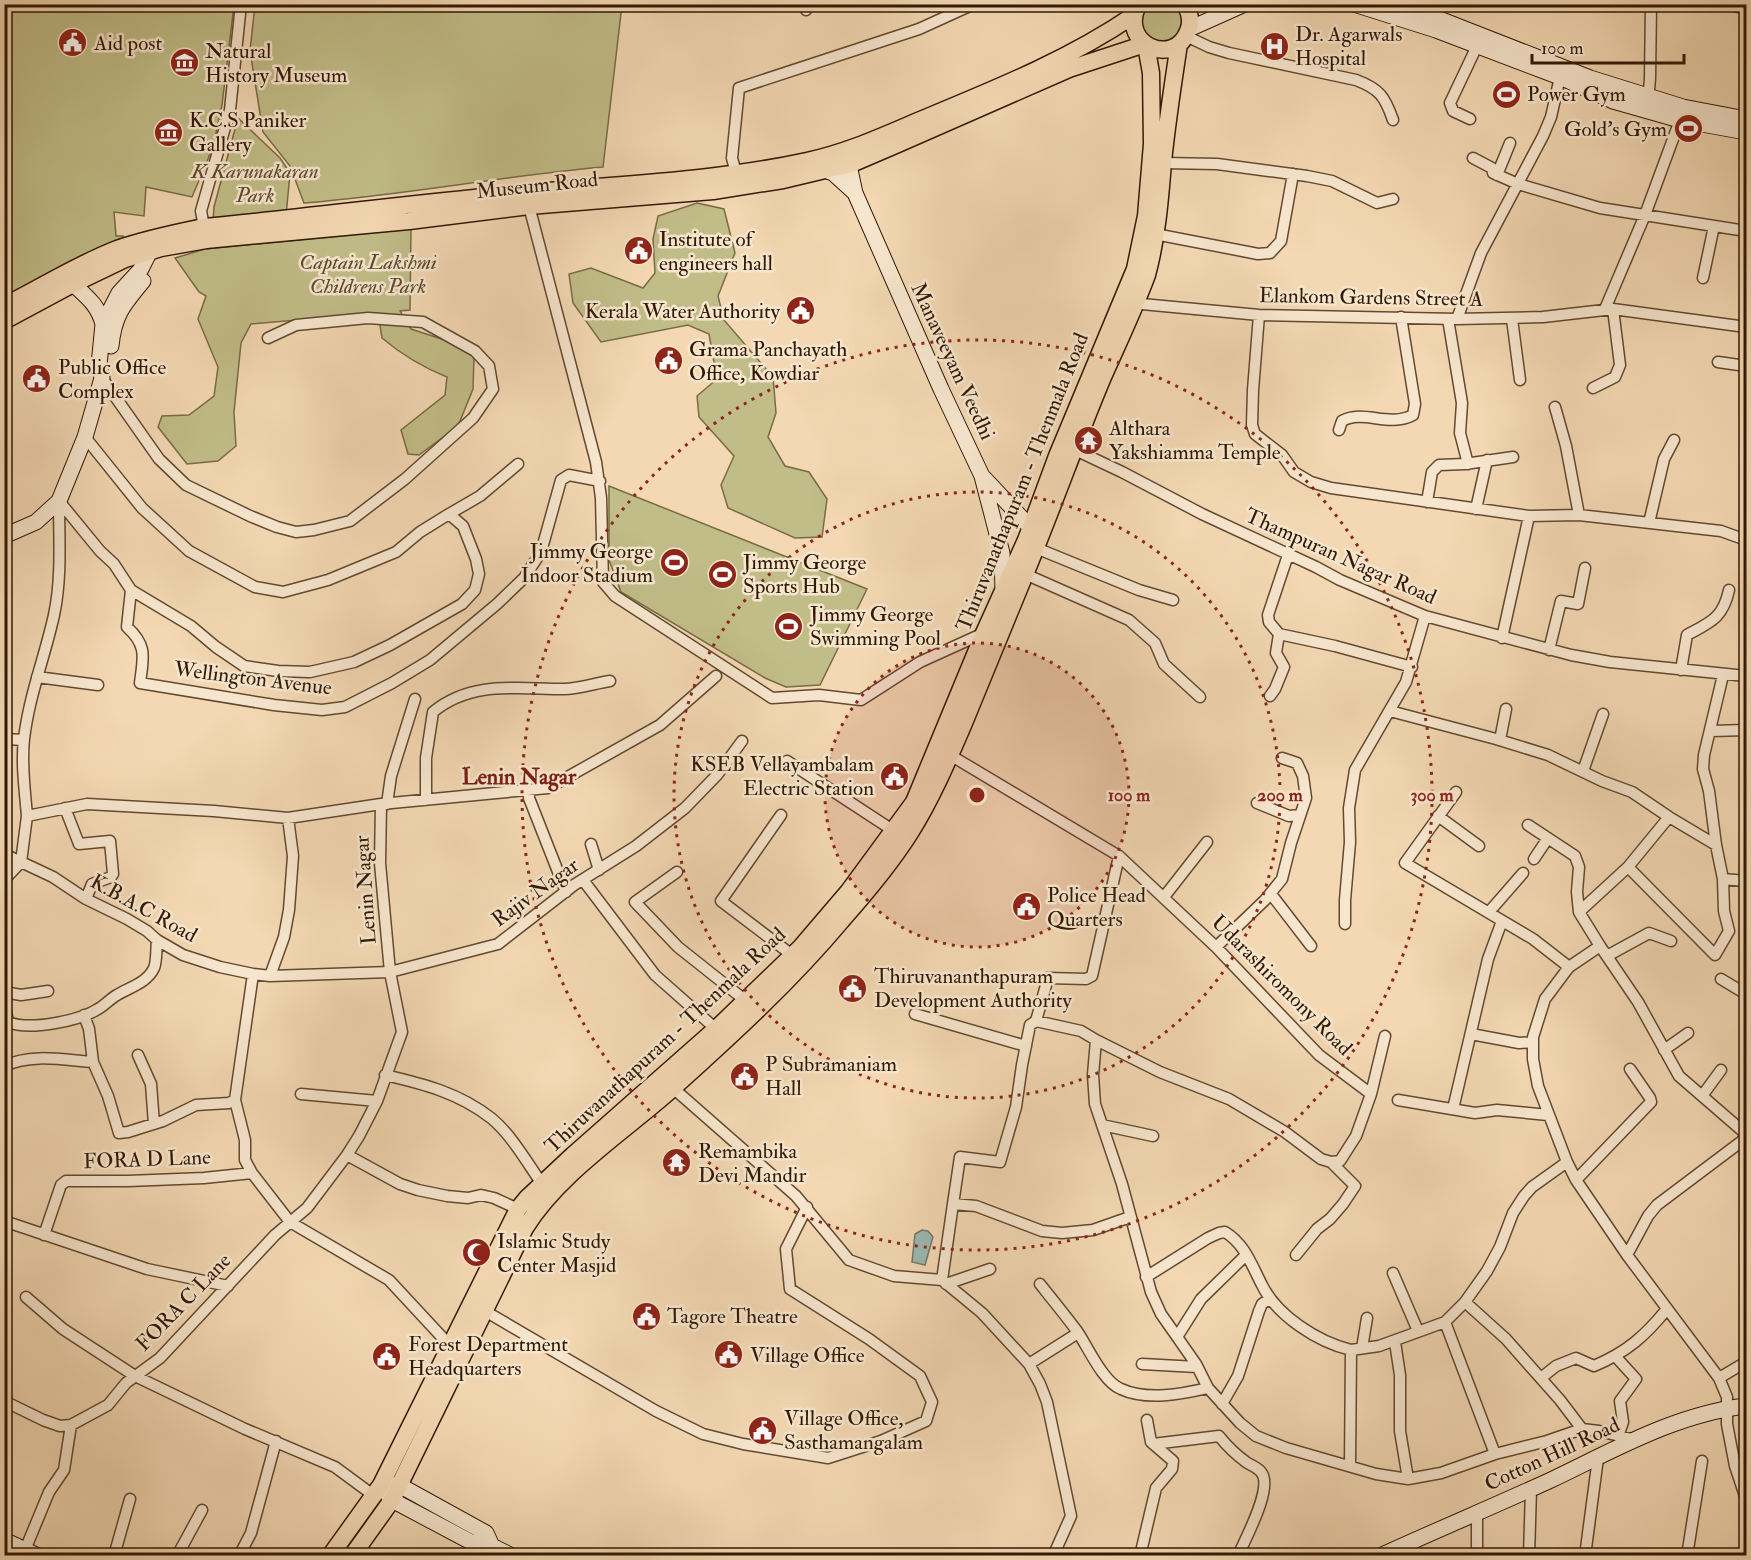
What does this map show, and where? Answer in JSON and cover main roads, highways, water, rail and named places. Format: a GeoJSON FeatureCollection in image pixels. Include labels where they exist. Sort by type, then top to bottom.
{"type":"FeatureCollection","features":[{"type":"Feature","properties":{"kind":"main road"},"geometry":{"type":"LineString","coordinates":[[1129,302],[1147,275],[1155,234],[1162,191],[1169,107],[1190,14],[1185,4]]}},
{"type":"Feature","properties":{"kind":"main road"},"geometry":{"type":"LineString","coordinates":[[1065,64],[1145,44],[1163,50],[1245,4]]}},
{"type":"Feature","properties":{"kind":"main road"},"geometry":{"type":"LineString","coordinates":[[1354,4],[1436,30],[1560,77],[1614,101],[1683,107],[1736,121],[1746,132]]}},
{"type":"Feature","properties":{"kind":"main road"},"geometry":{"type":"LineString","coordinates":[[1401,4],[1428,9],[1590,78],[1680,120],[1736,121]]}},
{"type":"Feature","properties":{"kind":"main road"},"geometry":{"type":"LineString","coordinates":[[352,1556],[395,1493],[457,1352],[485,1311],[525,1228],[537,1210],[554,1190],[673,1088],[775,993],[798,959],[844,918],[900,835],[932,795],[944,751],[1025,574],[1069,447],[1102,379],[1129,302],[1144,227],[1152,144],[1151,73],[1145,44],[1135,31],[1136,10]]}},
{"type":"Feature","properties":{"kind":"main road"},"geometry":{"type":"LineString","coordinates":[[1065,64],[1136,10]]}},
{"type":"Feature","properties":{"kind":"main road","name":"Museum Road"},"geometry":{"type":"LineString","coordinates":[[4,306],[96,258],[156,245],[409,221],[529,206],[713,191],[783,180],[825,170],[845,158],[1065,64]]}},
{"type":"Feature","properties":{"kind":"main road","name":"Museum Road"},"geometry":{"type":"LineString","coordinates":[[4,321],[156,245],[204,227],[526,193],[649,184],[808,161],[845,158]]}},
{"type":"Feature","properties":{"kind":"main road","name":"Manaveeyam Veedhi"},"geometry":{"type":"LineString","coordinates":[[845,158],[855,193],[982,476],[1002,553],[1003,593]]}},
{"type":"Feature","properties":{"kind":"main road"},"geometry":{"type":"LineString","coordinates":[[825,170],[833,173],[855,193]]}},
{"type":"Feature","properties":{"kind":"main road"},"geometry":{"type":"LineString","coordinates":[[102,378],[99,365],[103,324],[118,293],[141,268],[156,245]]}},
{"type":"Feature","properties":{"kind":"main road"},"geometry":{"type":"LineString","coordinates":[[4,536],[36,522],[59,501],[85,437],[102,378],[108,367],[113,329],[121,307],[148,276],[156,245]]}},
{"type":"Feature","properties":{"kind":"main road"},"geometry":{"type":"LineString","coordinates":[[74,284],[95,305],[103,324]]}},
{"type":"Feature","properties":{"kind":"main road"},"geometry":{"type":"LineString","coordinates":[[982,476],[1037,537]]}},
{"type":"Feature","properties":{"kind":"main road","name":"Thiruvanathapuram - Thenmala Road"},"geometry":{"type":"LineString","coordinates":[[944,751],[984,633],[1003,593],[1037,537]]}},
{"type":"Feature","properties":{"kind":"main road","name":"Thiruvanathapuram - Thenmala Road"},"geometry":{"type":"LineString","coordinates":[[330,1556],[377,1490],[457,1352],[518,1209],[542,1184],[746,1000],[798,959]]}},
{"type":"Feature","properties":{"kind":"main road","name":"Cotton Hill Road"},"geometry":{"type":"LineString","coordinates":[[1380,1556],[1598,1458],[1625,1437],[1728,1408],[1746,1406]]}},
{"type":"Feature","properties":{"kind":"main road"},"geometry":{"type":"LineString","coordinates":[[377,1490],[395,1493],[471,1542],[492,1546],[512,1556]]}},
{"type":"Feature","properties":{"kind":"main road"},"geometry":{"type":"LineString","coordinates":[[4,1540],[31,1553]]}},
{"type":"Feature","properties":{"kind":"water"},"geometry":{"type":"Polygon","coordinates":[[[922,1230],[928,1231],[933,1237],[925,1265],[912,1262],[915,1234],[922,1230]]]}},
{"type":"Feature","properties":{"kind":"place","name":"Aid post"},"geometry":{"type":"Point","coordinates":[73,43]}},
{"type":"Feature","properties":{"kind":"place","name":"Dr. Agarwals Hospital"},"geometry":{"type":"Point","coordinates":[1274,46]}},
{"type":"Feature","properties":{"kind":"place","name":"Natural History Museum"},"geometry":{"type":"Point","coordinates":[184,63]}},
{"type":"Feature","properties":{"kind":"place","name":"Power Gym"},"geometry":{"type":"Point","coordinates":[1506,94]}},
{"type":"Feature","properties":{"kind":"place","name":"Gold's Gym"},"geometry":{"type":"Point","coordinates":[1688,129]}},
{"type":"Feature","properties":{"kind":"place","name":"K.C.S Paniker Gallery"},"geometry":{"type":"Point","coordinates":[168,132]}},
{"type":"Feature","properties":{"kind":"place","name":"Institute of engineers hall"},"geometry":{"type":"Point","coordinates":[638,251]}},
{"type":"Feature","properties":{"kind":"place","name":"Kerala Water Authority"},"geometry":{"type":"Point","coordinates":[801,311]}},
{"type":"Feature","properties":{"kind":"place","name":"Grama Panchayath Office, Kowdiar"},"geometry":{"type":"Point","coordinates":[668,361]}},
{"type":"Feature","properties":{"kind":"place","name":"Public Office Complex"},"geometry":{"type":"Point","coordinates":[37,379]}},
{"type":"Feature","properties":{"kind":"place","name":"Althara Yakshiamma Temple"},"geometry":{"type":"Point","coordinates":[1088,440]}},
{"type":"Feature","properties":{"kind":"place","name":"Jimmy George Indoor Stadium"},"geometry":{"type":"Point","coordinates":[674,563]}},
{"type":"Feature","properties":{"kind":"place","name":"Jimmy George Sports Hub"},"geometry":{"type":"Point","coordinates":[722,574]}},
{"type":"Feature","properties":{"kind":"place","name":"Jimmy George Swimming Pool"},"geometry":{"type":"Point","coordinates":[789,626]}},
{"type":"Feature","properties":{"kind":"place","name":"KSEB Vellayambalam Electric Station"},"geometry":{"type":"Point","coordinates":[895,776]}},
{"type":"Feature","properties":{"kind":"place","name":"Police Head Quarters"},"geometry":{"type":"Point","coordinates":[1026,907]}},
{"type":"Feature","properties":{"kind":"place","name":"Thiruvananthapuram Development Authority"},"geometry":{"type":"Point","coordinates":[853,988]}},
{"type":"Feature","properties":{"kind":"place","name":"P Subramaniam Hall"},"geometry":{"type":"Point","coordinates":[744,1076]}},
{"type":"Feature","properties":{"kind":"place","name":"Remambika Devi Mandir"},"geometry":{"type":"Point","coordinates":[677,1163]}},
{"type":"Feature","properties":{"kind":"place","name":"Islamic Study Center Masjid"},"geometry":{"type":"Point","coordinates":[476,1253]}},
{"type":"Feature","properties":{"kind":"place","name":"Tagore Theatre"},"geometry":{"type":"Point","coordinates":[646,1316]}},
{"type":"Feature","properties":{"kind":"place","name":"Village Office"},"geometry":{"type":"Point","coordinates":[729,1355]}},
{"type":"Feature","properties":{"kind":"place","name":"Forest Department Headquarters"},"geometry":{"type":"Point","coordinates":[387,1356]}},
{"type":"Feature","properties":{"kind":"place","name":"Village Office, Sasthamangalam"},"geometry":{"type":"Point","coordinates":[763,1430]}},
{"type":"Feature","properties":{"kind":"district","name":"Lenin Nagar"},"geometry":{"type":"Point","coordinates":[519,776]}},
{"type":"Feature","properties":{"kind":"park label","name":"K Karunakaran Park"},"geometry":{"type":"Point","coordinates":[255,183]}},
{"type":"Feature","properties":{"kind":"park label","name":"Captain Lakshmi Childrens Park"},"geometry":{"type":"Point","coordinates":[368,274]}}]}
